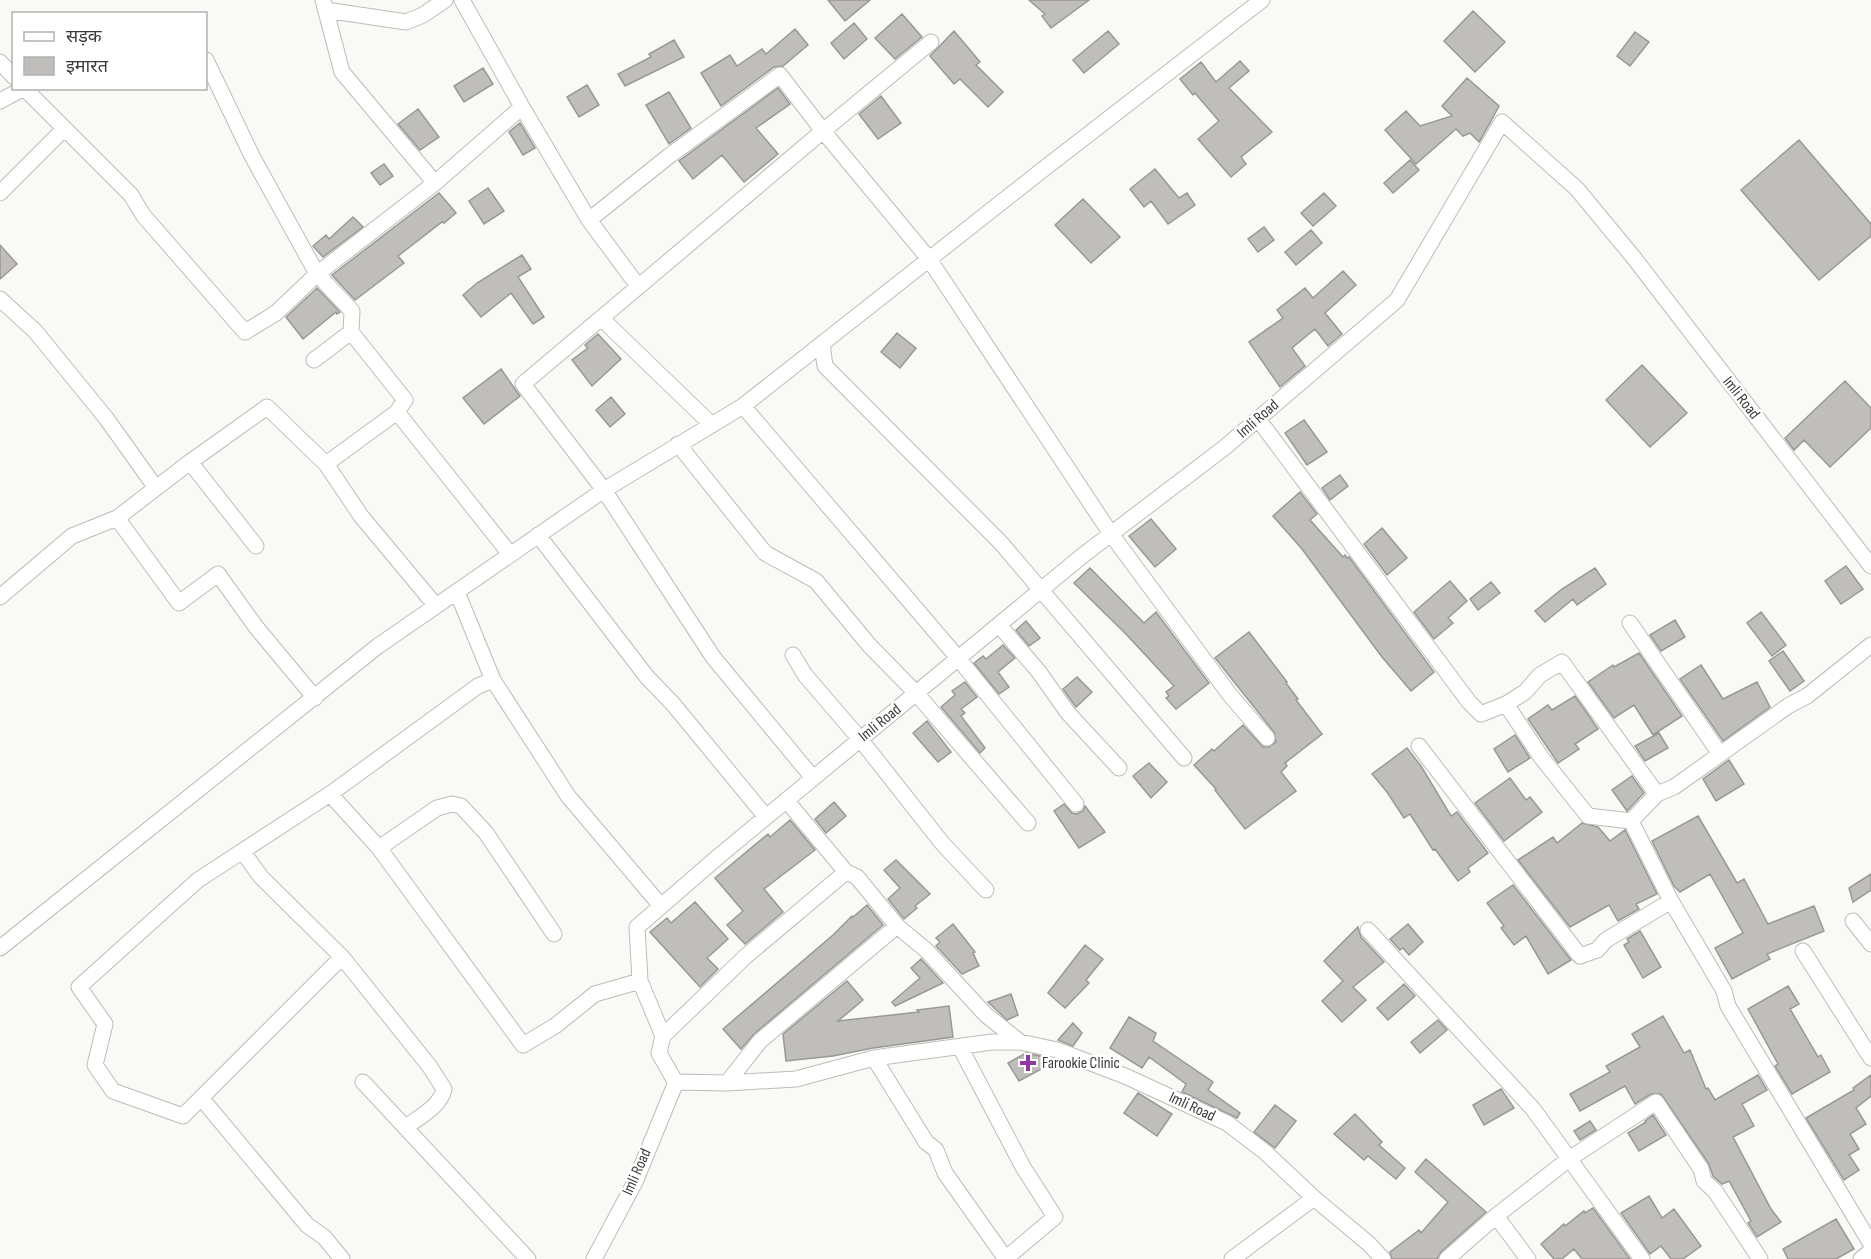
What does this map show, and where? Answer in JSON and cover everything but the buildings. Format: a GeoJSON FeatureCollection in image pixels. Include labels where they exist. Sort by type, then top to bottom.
{"type":"FeatureCollection","features":[{"type":"Feature","properties":{"kind":"street"},"geometry":{"type":"LineString","coordinates":[[435,183],[342,72],[324,5],[406,22],[423,15],[445,0]]}},
{"type":"Feature","properties":{"kind":"street"},"geometry":{"type":"LineString","coordinates":[[462,0],[589,220],[638,286]]}},
{"type":"Feature","properties":{"kind":"street"},"geometry":{"type":"LineString","coordinates":[[0,948],[378,646],[604,490],[743,406],[1262,0]]}},
{"type":"Feature","properties":{"kind":"street"},"geometry":{"type":"LineString","coordinates":[[813,778],[713,657],[604,490],[523,384],[931,42]]}},
{"type":"Feature","properties":{"kind":"street"},"geometry":{"type":"LineString","coordinates":[[0,62],[12,75]]}},
{"type":"Feature","properties":{"kind":"street"},"geometry":{"type":"LineString","coordinates":[[207,62],[252,156],[317,274],[352,312],[351,332],[405,400],[397,412],[326,465]]}},
{"type":"Feature","properties":{"kind":"street"},"geometry":{"type":"LineString","coordinates":[[589,220],[669,156],[780,75],[823,131],[929,259],[1111,534],[1230,695],[1268,738]]}},
{"type":"Feature","properties":{"kind":"street"},"geometry":{"type":"LineString","coordinates":[[0,101],[22,90]]}},
{"type":"Feature","properties":{"kind":"street"},"geometry":{"type":"LineString","coordinates":[[25,90],[131,195],[143,215],[245,332],[276,313],[317,274],[435,183],[522,107]]}},
{"type":"Feature","properties":{"kind":"street","name":"Imli Road"},"geometry":{"type":"LineString","coordinates":[[675,1083],[659,1053],[663,1036],[640,981],[637,927],[786,800],[1042,589],[1224,448],[1397,300],[1502,122],[1584,198],[1634,258],[1871,566]]}},
{"type":"Feature","properties":{"kind":"street"},"geometry":{"type":"LineString","coordinates":[[0,193],[64,129]]}},
{"type":"Feature","properties":{"kind":"street"},"geometry":{"type":"LineString","coordinates":[[0,299],[35,331],[106,418],[156,488]]}},
{"type":"Feature","properties":{"kind":"street"},"geometry":{"type":"LineString","coordinates":[[601,318],[712,425]]}},
{"type":"Feature","properties":{"kind":"street"},"geometry":{"type":"LineString","coordinates":[[314,360],[351,332]]}},
{"type":"Feature","properties":{"kind":"street"},"geometry":{"type":"LineString","coordinates":[[822,344],[825,366],[1001,543],[1184,758]]}},
{"type":"Feature","properties":{"kind":"street"},"geometry":{"type":"LineString","coordinates":[[743,406],[958,658],[1076,804]]}},
{"type":"Feature","properties":{"kind":"street"},"geometry":{"type":"LineString","coordinates":[[0,597],[72,536],[117,518],[267,407],[326,465],[361,516],[436,606]]}},
{"type":"Feature","properties":{"kind":"street"},"geometry":{"type":"LineString","coordinates":[[397,412],[510,555]]}},
{"type":"Feature","properties":{"kind":"street"},"geometry":{"type":"LineString","coordinates":[[1258,419],[1469,702],[1481,714],[1506,704],[1525,692],[1540,675],[1562,662],[1657,794]]}},
{"type":"Feature","properties":{"kind":"street"},"geometry":{"type":"LineString","coordinates":[[679,444],[765,553],[816,581],[869,645],[916,693],[1028,823]]}},
{"type":"Feature","properties":{"kind":"street"},"geometry":{"type":"LineString","coordinates":[[190,462],[256,546]]}},
{"type":"Feature","properties":{"kind":"street"},"geometry":{"type":"LineString","coordinates":[[117,518],[179,603],[218,574],[256,627],[315,698]]}},
{"type":"Feature","properties":{"kind":"street"},"geometry":{"type":"LineString","coordinates":[[538,535],[647,677],[673,704],[766,817]]}},
{"type":"Feature","properties":{"kind":"street"},"geometry":{"type":"LineString","coordinates":[[457,592],[493,680],[568,796],[661,906]]}},
{"type":"Feature","properties":{"kind":"street"},"geometry":{"type":"LineString","coordinates":[[1629,623],[1720,754]]}},
{"type":"Feature","properties":{"kind":"street"},"geometry":{"type":"LineString","coordinates":[[999,625],[1039,672],[1068,713],[1119,768]]}},
{"type":"Feature","properties":{"kind":"street"},"geometry":{"type":"LineString","coordinates":[[1631,821],[1657,794],[1674,787],[1788,706],[1807,696],[1871,645]]}},
{"type":"Feature","properties":{"kind":"street"},"geometry":{"type":"LineString","coordinates":[[793,655],[805,675],[860,739],[942,843],[986,890]]}},
{"type":"Feature","properties":{"kind":"street"},"geometry":{"type":"LineString","coordinates":[[342,957],[183,1116],[113,1091],[95,1065],[105,1024],[79,987],[198,880],[330,794],[477,686],[493,680]]}},
{"type":"Feature","properties":{"kind":"street"},"geometry":{"type":"LineString","coordinates":[[1506,704],[1541,757],[1588,816],[1631,821]]}},
{"type":"Feature","properties":{"kind":"street"},"geometry":{"type":"LineString","coordinates":[[1419,746],[1580,956],[1597,950],[1606,940],[1671,901]]}},
{"type":"Feature","properties":{"kind":"street"},"geometry":{"type":"LineString","coordinates":[[330,794],[379,848],[523,1045],[555,1026],[595,994],[640,981]]}},
{"type":"Feature","properties":{"kind":"street"},"geometry":{"type":"LineString","coordinates":[[786,800],[846,872],[856,877],[897,926],[926,950],[986,1015],[1020,1042]]}},
{"type":"Feature","properties":{"kind":"street"},"geometry":{"type":"LineString","coordinates":[[379,848],[436,808],[452,804],[461,806],[486,833],[554,934]]}},
{"type":"Feature","properties":{"kind":"street"},"geometry":{"type":"LineString","coordinates":[[1631,821],[1671,901],[1724,991],[1728,1006],[1871,1244]]}},
{"type":"Feature","properties":{"kind":"street"},"geometry":{"type":"LineString","coordinates":[[243,852],[261,877],[342,957],[430,1067],[444,1089],[443,1096],[436,1105],[406,1127]]}},
{"type":"Feature","properties":{"kind":"street"},"geometry":{"type":"LineString","coordinates":[[663,1036],[746,956],[846,872]]}},
{"type":"Feature","properties":{"kind":"street"},"geometry":{"type":"LineString","coordinates":[[1853,921],[1871,944]]}},
{"type":"Feature","properties":{"kind":"street"},"geometry":{"type":"LineString","coordinates":[[727,1083],[760,1041],[897,926]]}},
{"type":"Feature","properties":{"kind":"street"},"geometry":{"type":"LineString","coordinates":[[1368,930],[1533,1109],[1642,1259]]}},
{"type":"Feature","properties":{"kind":"street"},"geometry":{"type":"LineString","coordinates":[[1803,951],[1871,1058]]}},
{"type":"Feature","properties":{"kind":"street","name":"Imli Road"},"geometry":{"type":"LineString","coordinates":[[675,1083],[796,1079],[874,1058],[992,1042],[1020,1042],[1057,1050],[1125,1076],[1227,1123],[1265,1152],[1314,1198],[1370,1244],[1383,1259]]}},
{"type":"Feature","properties":{"kind":"street"},"geometry":{"type":"LineString","coordinates":[[874,1058],[926,1142],[936,1150],[945,1173],[1005,1259],[1055,1217],[1023,1167],[960,1047]]}},
{"type":"Feature","properties":{"kind":"street"},"geometry":{"type":"LineString","coordinates":[[363,1082],[528,1259]]}},
{"type":"Feature","properties":{"kind":"street","name":"Imli Road"},"geometry":{"type":"LineString","coordinates":[[594,1259],[634,1182],[675,1083]]}},
{"type":"Feature","properties":{"kind":"street"},"geometry":{"type":"LineString","coordinates":[[202,1099],[307,1225],[324,1237],[342,1259]]}},
{"type":"Feature","properties":{"kind":"street"},"geometry":{"type":"LineString","coordinates":[[1447,1259],[1496,1216],[1569,1159],[1656,1102],[1701,1169],[1704,1181],[1715,1191],[1760,1259]]}},
{"type":"Feature","properties":{"kind":"street"},"geometry":{"type":"LineString","coordinates":[[1232,1259],[1314,1198]]}},
{"type":"Feature","properties":{"kind":"street"},"geometry":{"type":"LineString","coordinates":[[1496,1216],[1528,1259]]}},
{"type":"Feature","properties":{"kind":"street"},"geometry":{"type":"LineString","coordinates":[[1861,1259],[1871,1251]]}},
{"type":"Feature","properties":{"kind":"place","name":"Farookie Clinic"},"geometry":{"type":"Point","coordinates":[1028,1063]}}]}
